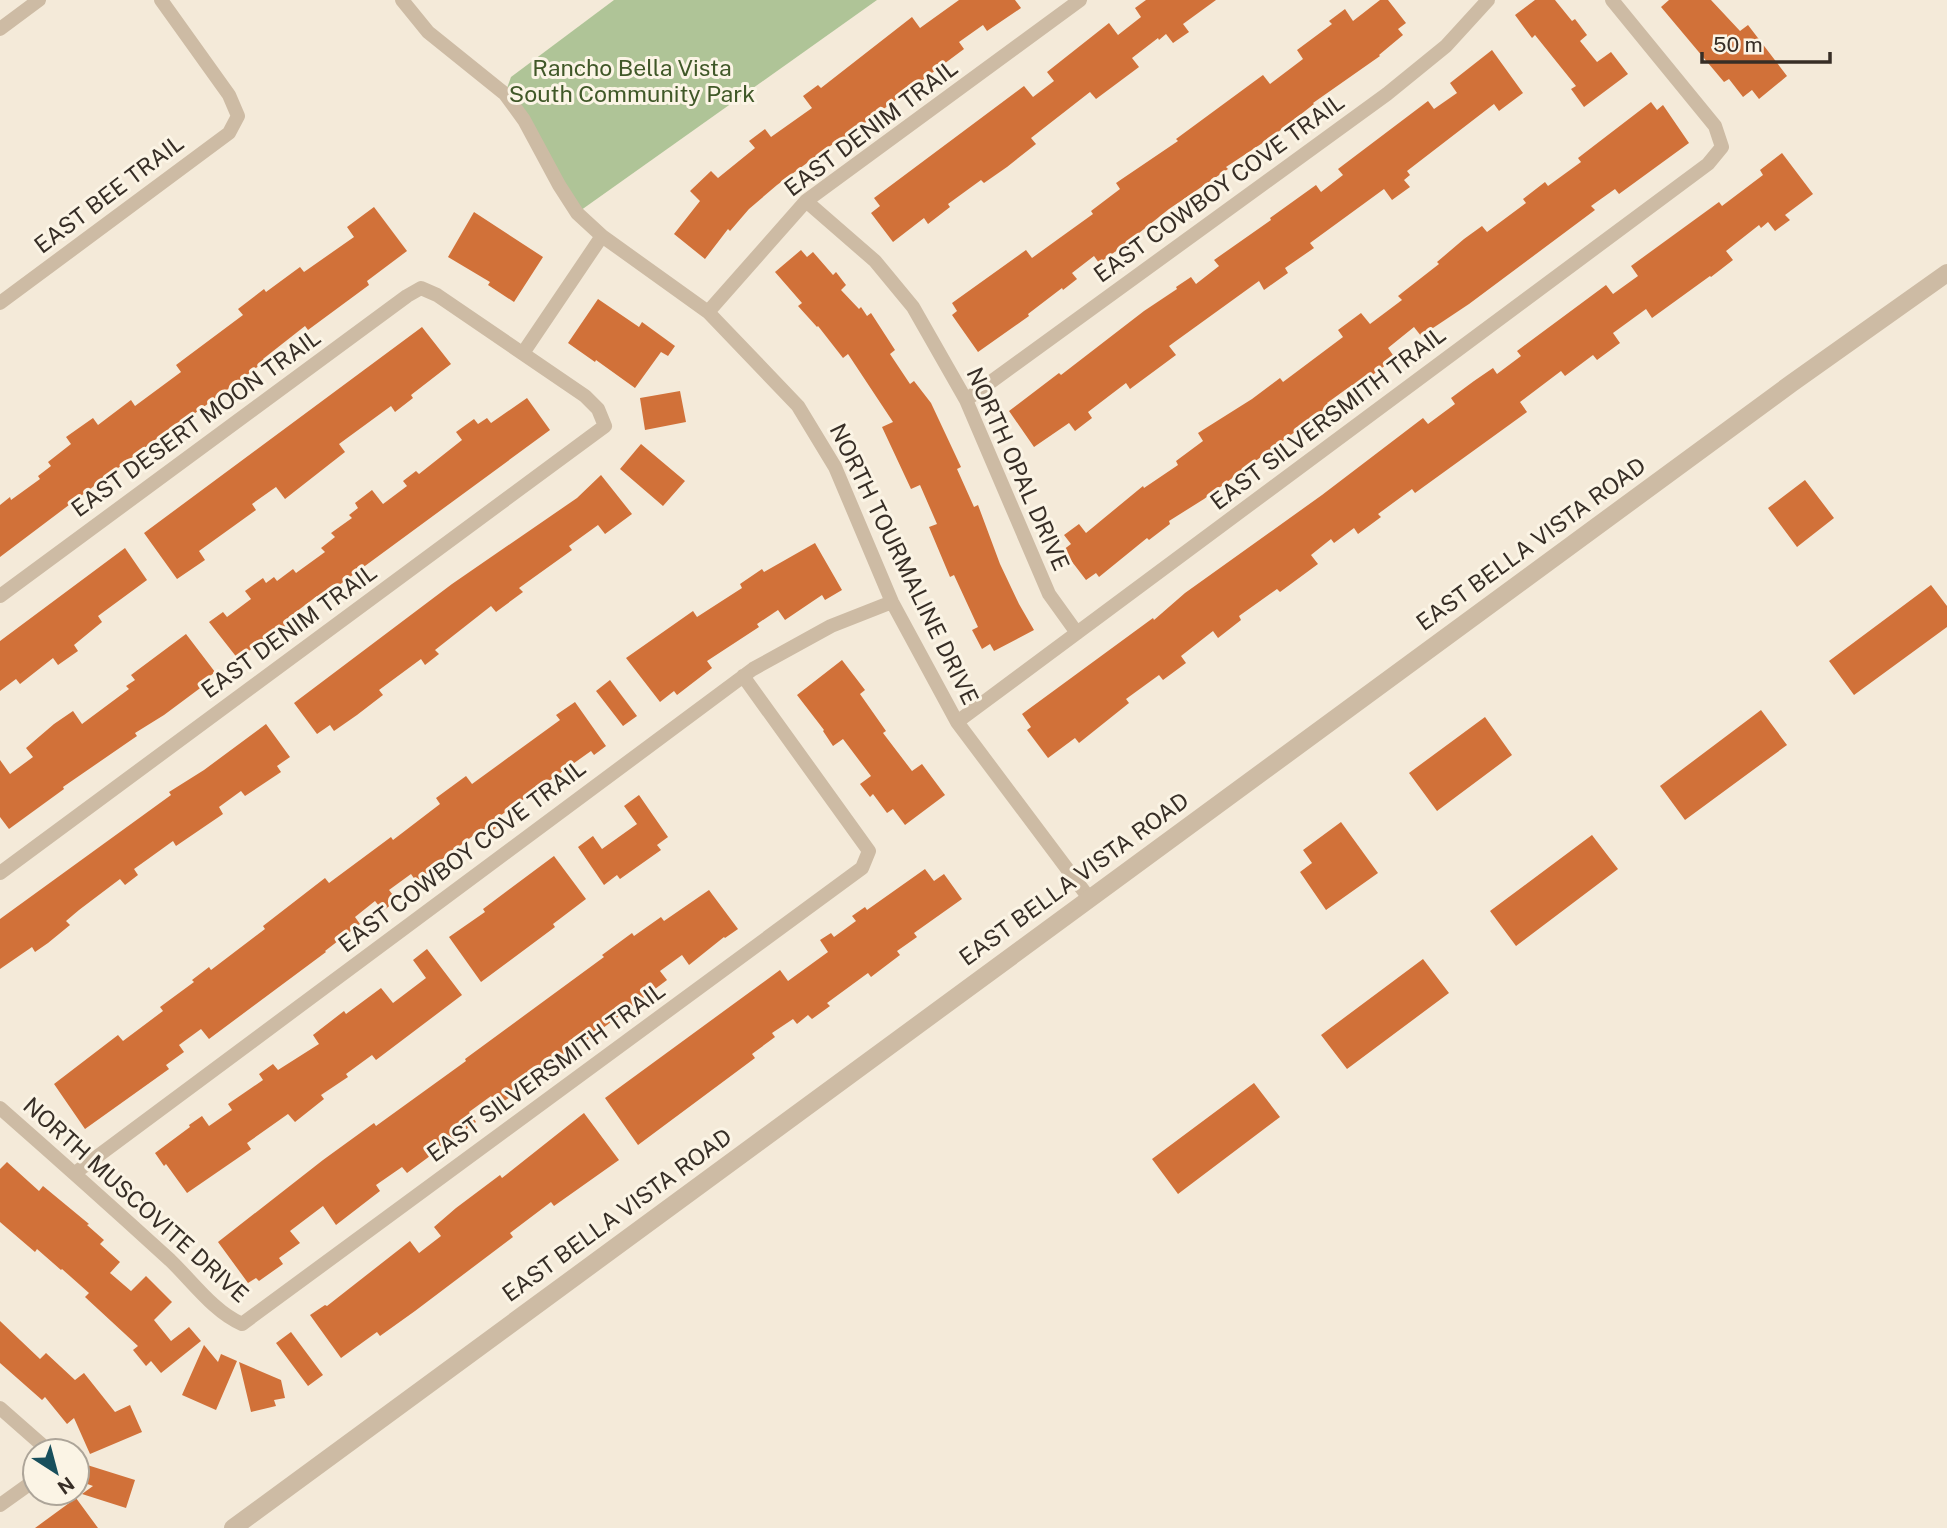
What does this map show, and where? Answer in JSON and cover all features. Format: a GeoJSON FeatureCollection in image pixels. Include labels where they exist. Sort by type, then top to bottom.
{"type":"FeatureCollection","features":[{"type":"Feature","properties":{"kind":"street"},"geometry":{"type":"LineString","coordinates":[[0,29],[39,0]]}},
{"type":"Feature","properties":{"kind":"street","name":"EAST BEE TRAIL"},"geometry":{"type":"LineString","coordinates":[[0,303],[229,133],[238,116],[229,94],[160,0]]}},
{"type":"Feature","properties":{"kind":"street","name":"NORTH TOURMALINE DRIVE"},"geometry":{"type":"LineString","coordinates":[[402,0],[428,32],[505,94],[524,120],[577,213],[602,236],[708,312],[798,406],[835,467],[892,602],[957,722],[1089,898]]}},
{"type":"Feature","properties":{"kind":"street","name":"EAST DENIM TRAIL"},"geometry":{"type":"LineString","coordinates":[[708,312],[806,201],[1080,0]]}},
{"type":"Feature","properties":{"kind":"street","name":"EAST COWBOY COVE TRAIL"},"geometry":{"type":"LineString","coordinates":[[966,400],[1387,93],[1446,46],[1488,0]]}},
{"type":"Feature","properties":{"kind":"street","name":"EAST SILVERSMITH TRAIL"},"geometry":{"type":"LineString","coordinates":[[957,722],[1707,164],[1722,147],[1715,126],[1612,0]]}},
{"type":"Feature","properties":{"kind":"street","name":"NORTH OPAL DRIVE"},"geometry":{"type":"LineString","coordinates":[[806,201],[875,261],[913,307],[966,400],[1049,594],[1077,633]]}},
{"type":"Feature","properties":{"kind":"street"},"geometry":{"type":"LineString","coordinates":[[523,353],[602,236]]}},
{"type":"Feature","properties":{"kind":"street","name":"EAST BELLA VISTA ROAD"},"geometry":{"type":"LineString","coordinates":[[233,1528],[1792,383],[1947,273]]}},
{"type":"Feature","properties":{"kind":"street","name":"EAST DESERT MOON TRAIL"},"geometry":{"type":"LineString","coordinates":[[0,596],[421,288],[437,295],[523,353]]}},
{"type":"Feature","properties":{"kind":"street","name":"EAST DENIM TRAIL"},"geometry":{"type":"LineString","coordinates":[[0,873],[605,426],[598,409],[585,396],[523,353]]}},
{"type":"Feature","properties":{"kind":"street","name":"EAST COWBOY COVE TRAIL"},"geometry":{"type":"LineString","coordinates":[[75,1173],[743,676],[831,626],[892,602]]}},
{"type":"Feature","properties":{"kind":"street","name":"EAST SILVERSMITH TRAIL"},"geometry":{"type":"LineString","coordinates":[[242,1324],[862,868],[869,851],[743,676]]}},
{"type":"Feature","properties":{"kind":"street","name":"NORTH MUSCOVITE DRIVE"},"geometry":{"type":"LineString","coordinates":[[0,1108],[75,1173],[229,1318],[242,1324]]}},
{"type":"Feature","properties":{"kind":"street"},"geometry":{"type":"LineString","coordinates":[[0,1408],[33,1437]]}},
{"type":"Feature","properties":{"kind":"street"},"geometry":{"type":"LineString","coordinates":[[0,1505],[21,1490]]}},
{"type":"Feature","properties":{"kind":"green space","name":"Rancho Bella Vista South Community Park"},"geometry":{"type":"Polygon","coordinates":[[[614,0],[877,0],[577,213],[505,94],[511,77],[614,0]]]}},
{"type":"Feature","properties":{"kind":"building"},"geometry":{"type":"Polygon","coordinates":[[[959,0],[1015,0],[1021,8],[987,31],[983,25],[959,42],[964,49],[777,185],[749,209],[730,231],[728,229],[705,259],[674,234],[700,201],[690,191],[711,171],[718,178],[755,148],[749,141],[765,129],[771,137],[812,108],[803,96],[818,85],[821,88],[912,17],[920,28],[959,0]]]}},
{"type":"Feature","properties":{"kind":"building"},"geometry":{"type":"Polygon","coordinates":[[[1146,0],[1216,0],[1183,24],[1189,32],[1173,43],[1166,34],[1159,40],[1158,38],[1132,58],[1139,67],[1096,99],[1090,92],[1031,138],[1036,144],[1007,167],[984,183],[981,180],[948,204],[950,207],[928,224],[924,218],[893,242],[871,213],[880,206],[874,198],[1024,86],[1033,97],[1054,81],[1047,72],[1109,23],[1118,35],[1141,17],[1135,8],[1146,0]]]}},
{"type":"Feature","properties":{"kind":"building"},"geometry":{"type":"Polygon","coordinates":[[[1380,0],[1388,0],[1406,23],[1398,29],[1403,35],[1380,56],[1099,263],[1094,256],[1072,273],[1077,279],[978,352],[952,315],[957,311],[952,303],[1026,250],[1032,258],[1093,214],[1091,211],[1120,189],[1116,183],[1178,141],[1176,139],[1263,75],[1270,84],[1303,59],[1297,50],[1332,24],[1329,21],[1345,9],[1353,21],[1380,0]]]}},
{"type":"Feature","properties":{"kind":"building"},"geometry":{"type":"Polygon","coordinates":[[[1535,0],[1555,0],[1587,35],[1580,41],[1597,62],[1611,52],[1628,74],[1584,107],[1571,89],[1576,86],[1535,35],[1532,38],[1515,15],[1535,0]]]}},
{"type":"Feature","properties":{"kind":"building"},"geometry":{"type":"Polygon","coordinates":[[[1669,0],[1711,0],[1740,31],[1748,25],[1787,76],[1759,99],[1752,90],[1743,97],[1729,79],[1724,82],[1661,7],[1669,0]]]}},
{"type":"Feature","properties":{"kind":"building"},"geometry":{"type":"Polygon","coordinates":[[[1492,50],[1523,93],[1499,111],[1494,104],[1407,171],[1410,175],[1404,180],[1410,187],[1392,200],[1384,189],[1310,243],[1314,248],[1285,268],[1288,273],[1264,290],[1259,281],[1169,346],[1176,355],[1130,389],[1126,383],[1088,412],[1092,418],[1075,431],[1069,423],[1034,447],[1009,411],[1177,289],[1176,287],[1191,277],[1196,284],[1219,266],[1214,260],[1316,185],[1321,192],[1343,175],[1338,169],[1428,101],[1434,109],[1457,93],[1450,83],[1492,50]]]}},
{"type":"Feature","properties":{"kind":"building"},"geometry":{"type":"Polygon","coordinates":[[[1651,102],[1657,110],[1663,105],[1689,143],[1619,194],[1615,189],[1591,206],[1595,210],[1469,304],[1421,336],[1414,327],[1388,348],[1395,358],[1354,389],[1352,385],[1327,403],[1330,406],[1204,499],[1169,521],[1170,524],[1149,540],[1147,538],[1099,577],[1096,573],[1086,580],[1063,550],[1071,544],[1064,535],[1079,524],[1086,533],[1143,486],[1144,488],[1178,465],[1176,461],[1203,441],[1198,433],[1280,378],[1283,382],[1343,337],[1338,330],[1361,313],[1370,324],[1402,300],[1398,296],[1439,264],[1437,262],[1464,239],[1482,226],[1487,232],[1526,203],[1523,199],[1545,182],[1548,186],[1581,162],[1578,158],[1651,102]]]}},
{"type":"Feature","properties":{"kind":"building"},"geometry":{"type":"Polygon","coordinates":[[[1782,153],[1813,194],[1785,215],[1790,220],[1775,231],[1768,222],[1761,228],[1759,225],[1726,251],[1733,260],[1711,277],[1652,318],[1646,309],[1613,333],[1620,343],[1597,360],[1593,355],[1565,376],[1561,371],[1520,402],[1527,412],[1415,493],[1412,489],[1378,514],[1381,517],[1358,534],[1354,528],[1334,543],[1331,539],[1311,555],[1318,564],[1280,592],[1277,589],[1239,616],[1241,620],[1218,638],[1213,631],[1181,656],[1186,663],[1163,680],[1159,675],[1126,699],[1129,703],[1079,743],[1075,738],[1048,758],[1027,730],[1031,727],[1022,714],[1153,618],[1154,620],[1185,593],[1322,495],[1423,418],[1428,424],[1455,404],[1451,398],[1474,381],[1493,368],[1497,374],[1521,356],[1517,351],[1606,285],[1613,294],[1638,276],[1631,266],[1719,202],[1722,206],[1763,175],[1760,170],[1782,153]]]}},
{"type":"Feature","properties":{"kind":"building"},"geometry":{"type":"Polygon","coordinates":[[[374,207],[407,251],[367,281],[369,285],[308,330],[305,326],[238,382],[180,424],[179,422],[0,557],[0,505],[40,479],[38,476],[51,466],[48,462],[71,444],[66,437],[93,418],[98,425],[131,400],[135,406],[181,372],[176,365],[243,315],[238,309],[300,267],[304,272],[354,237],[347,227],[374,207]]]}},
{"type":"Feature","properties":{"kind":"building"},"geometry":{"type":"Polygon","coordinates":[[[474,212],[543,257],[514,302],[488,285],[490,282],[448,257],[474,212]]]}},
{"type":"Feature","properties":{"kind":"building"},"geometry":{"type":"Polygon","coordinates":[[[801,250],[807,257],[813,252],[833,275],[836,272],[846,285],[841,290],[859,309],[861,307],[867,316],[871,313],[895,350],[890,354],[910,384],[914,381],[931,403],[961,467],[957,469],[974,507],[978,505],[1000,564],[1034,630],[994,651],[990,644],[982,649],[972,630],[978,627],[954,575],[950,577],[929,527],[937,524],[920,485],[911,489],[882,427],[893,422],[848,354],[843,358],[798,306],[802,303],[775,272],[801,250]]]}},
{"type":"Feature","properties":{"kind":"building"},"geometry":{"type":"Polygon","coordinates":[[[598,299],[639,327],[642,322],[675,346],[668,356],[661,352],[635,388],[568,343],[598,299]]]}},
{"type":"Feature","properties":{"kind":"building"},"geometry":{"type":"Polygon","coordinates":[[[422,327],[451,364],[411,395],[413,398],[395,412],[391,406],[339,444],[345,452],[285,499],[276,487],[252,504],[256,510],[199,551],[205,560],[177,579],[144,533],[422,327]]]}},
{"type":"Feature","properties":{"kind":"building"},"geometry":{"type":"Polygon","coordinates":[[[680,391],[686,422],[645,430],[640,398],[680,391]]]}},
{"type":"Feature","properties":{"kind":"building"},"geometry":{"type":"Polygon","coordinates":[[[527,398],[550,430],[320,599],[317,596],[288,618],[291,622],[238,659],[209,622],[223,612],[227,617],[251,599],[245,591],[263,578],[266,583],[274,577],[277,581],[293,569],[296,573],[325,552],[321,548],[335,537],[331,533],[352,518],[349,515],[358,508],[355,503],[372,490],[383,504],[407,486],[403,481],[416,471],[419,474],[462,440],[456,432],[474,419],[478,424],[487,418],[491,423],[527,398]]]}},
{"type":"Feature","properties":{"kind":"building"},"geometry":{"type":"Polygon","coordinates":[[[641,444],[685,481],[663,506],[620,469],[641,444]]]}},
{"type":"Feature","properties":{"kind":"building"},"geometry":{"type":"Polygon","coordinates":[[[601,475],[632,514],[605,534],[598,525],[569,546],[572,550],[519,588],[523,592],[496,612],[491,606],[435,650],[439,654],[425,665],[421,659],[379,690],[383,695],[357,715],[334,731],[330,725],[317,734],[294,703],[452,584],[577,498],[601,475]]]}},
{"type":"Feature","properties":{"kind":"building"},"geometry":{"type":"Polygon","coordinates":[[[1805,480],[1834,518],[1797,547],[1768,508],[1805,480]]]}},
{"type":"Feature","properties":{"kind":"building"},"geometry":{"type":"Polygon","coordinates":[[[815,543],[842,590],[825,600],[822,595],[785,620],[778,610],[757,624],[759,627],[707,661],[712,668],[677,695],[674,691],[660,702],[626,658],[693,611],[697,617],[742,588],[740,584],[762,569],[764,572],[815,543]]]}},
{"type":"Feature","properties":{"kind":"building"},"geometry":{"type":"Polygon","coordinates":[[[125,548],[147,580],[98,616],[102,622],[74,645],[78,651],[58,665],[53,658],[20,684],[16,679],[0,691],[0,641],[125,548]]]}},
{"type":"Feature","properties":{"kind":"building"},"geometry":{"type":"Polygon","coordinates":[[[1931,585],[1947,606],[1947,627],[1854,695],[1829,661],[1931,585]]]}},
{"type":"Feature","properties":{"kind":"building"},"geometry":{"type":"Polygon","coordinates":[[[186,634],[215,672],[205,680],[207,683],[135,733],[137,736],[63,787],[64,789],[9,829],[0,817],[0,760],[10,774],[33,757],[26,748],[54,724],[73,711],[82,724],[129,689],[126,686],[135,680],[131,675],[186,634]]]}},
{"type":"Feature","properties":{"kind":"building"},"geometry":{"type":"Polygon","coordinates":[[[842,660],[865,690],[860,694],[886,731],[883,733],[912,771],[922,764],[945,795],[905,825],[893,809],[887,813],[873,794],[870,797],[860,784],[871,776],[843,739],[833,746],[797,695],[842,660]]]}},
{"type":"Feature","properties":{"kind":"building"},"geometry":{"type":"Polygon","coordinates":[[[610,680],[637,716],[623,726],[596,691],[610,680]]]}},
{"type":"Feature","properties":{"kind":"building"},"geometry":{"type":"Polygon","coordinates":[[[575,702],[606,746],[594,755],[591,751],[497,818],[501,824],[487,835],[484,832],[476,838],[474,835],[428,870],[431,875],[418,884],[411,874],[389,890],[397,900],[383,911],[375,901],[355,917],[360,924],[326,952],[209,1039],[201,1029],[179,1045],[184,1052],[166,1065],[169,1069],[85,1129],[54,1084],[118,1035],[123,1041],[163,1011],[160,1007],[194,982],[192,980],[209,967],[211,970],[265,929],[263,926],[325,878],[329,883],[391,837],[393,840],[440,804],[436,798],[466,776],[472,784],[560,720],[556,715],[575,702]]]}},
{"type":"Feature","properties":{"kind":"building"},"geometry":{"type":"Polygon","coordinates":[[[1761,710],[1787,745],[1685,820],[1660,786],[1761,710]]]}},
{"type":"Feature","properties":{"kind":"building"},"geometry":{"type":"Polygon","coordinates":[[[1485,717],[1512,755],[1437,811],[1409,773],[1485,717]]]}},
{"type":"Feature","properties":{"kind":"building"},"geometry":{"type":"Polygon","coordinates":[[[266,724],[290,757],[277,766],[281,772],[245,796],[241,791],[219,807],[223,814],[176,846],[173,841],[134,869],[138,875],[125,885],[120,879],[79,910],[66,921],[70,925],[48,943],[35,952],[32,947],[0,969],[0,919],[171,795],[169,792],[266,724]]]}},
{"type":"Feature","properties":{"kind":"building"},"geometry":{"type":"Polygon","coordinates":[[[639,795],[668,837],[657,845],[661,850],[620,879],[617,875],[604,885],[578,847],[593,836],[602,849],[637,824],[624,806],[639,795]]]}},
{"type":"Feature","properties":{"kind":"building"},"geometry":{"type":"Polygon","coordinates":[[[1341,822],[1378,873],[1326,910],[1300,872],[1312,863],[1303,850],[1341,822]]]}},
{"type":"Feature","properties":{"kind":"building"},"geometry":{"type":"Polygon","coordinates":[[[1592,835],[1618,869],[1516,946],[1490,911],[1592,835]]]}},
{"type":"Feature","properties":{"kind":"building"},"geometry":{"type":"Polygon","coordinates":[[[554,856],[586,899],[553,924],[555,927],[481,982],[449,937],[485,912],[483,909],[554,856]]]}},
{"type":"Feature","properties":{"kind":"building"},"geometry":{"type":"Polygon","coordinates":[[[925,869],[934,881],[944,874],[962,899],[914,933],[917,937],[897,951],[900,955],[871,977],[868,973],[827,1003],[830,1006],[812,1019],[808,1015],[797,1024],[793,1019],[772,1033],[775,1037],[752,1054],[755,1058],[638,1145],[605,1098],[780,970],[788,981],[828,952],[820,940],[831,933],[834,937],[856,921],[852,916],[865,907],[867,910],[925,869]]]}},
{"type":"Feature","properties":{"kind":"building"},"geometry":{"type":"Polygon","coordinates":[[[709,890],[738,929],[689,965],[682,955],[660,971],[667,980],[583,1043],[509,1092],[512,1096],[498,1105],[491,1096],[469,1112],[476,1122],[407,1173],[402,1167],[376,1185],[380,1191],[336,1225],[323,1206],[290,1231],[300,1243],[279,1258],[283,1264],[259,1281],[256,1278],[248,1283],[218,1242],[323,1160],[374,1123],[376,1126],[466,1061],[465,1059],[604,957],[602,955],[632,933],[634,936],[661,917],[664,921],[709,890]]]}},
{"type":"Feature","properties":{"kind":"building"},"geometry":{"type":"Polygon","coordinates":[[[427,949],[462,995],[376,1060],[372,1055],[346,1074],[348,1077],[321,1095],[324,1099],[295,1122],[288,1114],[247,1143],[251,1149],[187,1193],[155,1153],[202,1116],[209,1126],[232,1110],[228,1104],[263,1080],[259,1074],[273,1064],[278,1070],[319,1044],[313,1035],[344,1011],[346,1014],[381,988],[393,1003],[426,978],[413,960],[427,949]]]}},
{"type":"Feature","properties":{"kind":"building"},"geometry":{"type":"Polygon","coordinates":[[[1423,959],[1449,993],[1347,1069],[1321,1035],[1423,959]]]}},
{"type":"Feature","properties":{"kind":"building"},"geometry":{"type":"Polygon","coordinates":[[[1254,1083],[1280,1117],[1178,1194],[1152,1159],[1254,1083]]]}},
{"type":"Feature","properties":{"kind":"building"},"geometry":{"type":"Polygon","coordinates":[[[584,1113],[619,1160],[554,1206],[551,1202],[510,1233],[513,1237],[415,1311],[380,1336],[377,1332],[341,1358],[310,1315],[327,1306],[410,1241],[419,1253],[441,1236],[434,1227],[456,1208],[500,1175],[502,1178],[584,1113]]]}},
{"type":"Feature","properties":{"kind":"building"},"geometry":{"type":"Polygon","coordinates":[[[7,1162],[39,1191],[43,1186],[89,1224],[87,1225],[104,1240],[100,1244],[120,1262],[110,1273],[131,1291],[146,1276],[172,1302],[154,1320],[171,1341],[189,1327],[201,1341],[161,1373],[151,1361],[146,1366],[133,1350],[138,1346],[85,1297],[89,1293],[0,1222],[0,1169],[7,1162]]]}},
{"type":"Feature","properties":{"kind":"building"},"geometry":{"type":"Polygon","coordinates":[[[0,1321],[40,1359],[46,1353],[75,1380],[84,1373],[115,1412],[130,1405],[142,1432],[91,1454],[91,1437],[82,1437],[74,1418],[67,1424],[45,1397],[42,1400],[0,1363],[0,1321]]]}},
{"type":"Feature","properties":{"kind":"building"},"geometry":{"type":"Polygon","coordinates":[[[291,1332],[323,1375],[308,1386],[276,1343],[291,1332]]]}},
{"type":"Feature","properties":{"kind":"building"},"geometry":{"type":"Polygon","coordinates":[[[204,1345],[218,1362],[221,1354],[237,1361],[216,1410],[182,1395],[204,1345]]]}},
{"type":"Feature","properties":{"kind":"building"},"geometry":{"type":"Polygon","coordinates":[[[239,1362],[281,1380],[285,1398],[274,1400],[276,1406],[251,1412],[239,1362]]]}},
{"type":"Feature","properties":{"kind":"building"},"geometry":{"type":"Polygon","coordinates":[[[91,1466],[135,1480],[126,1508],[91,1497],[91,1466]]]}},
{"type":"Feature","properties":{"kind":"building"},"geometry":{"type":"Polygon","coordinates":[[[64,1507],[83,1507],[98,1528],[35,1528],[64,1507]]]}}]}
